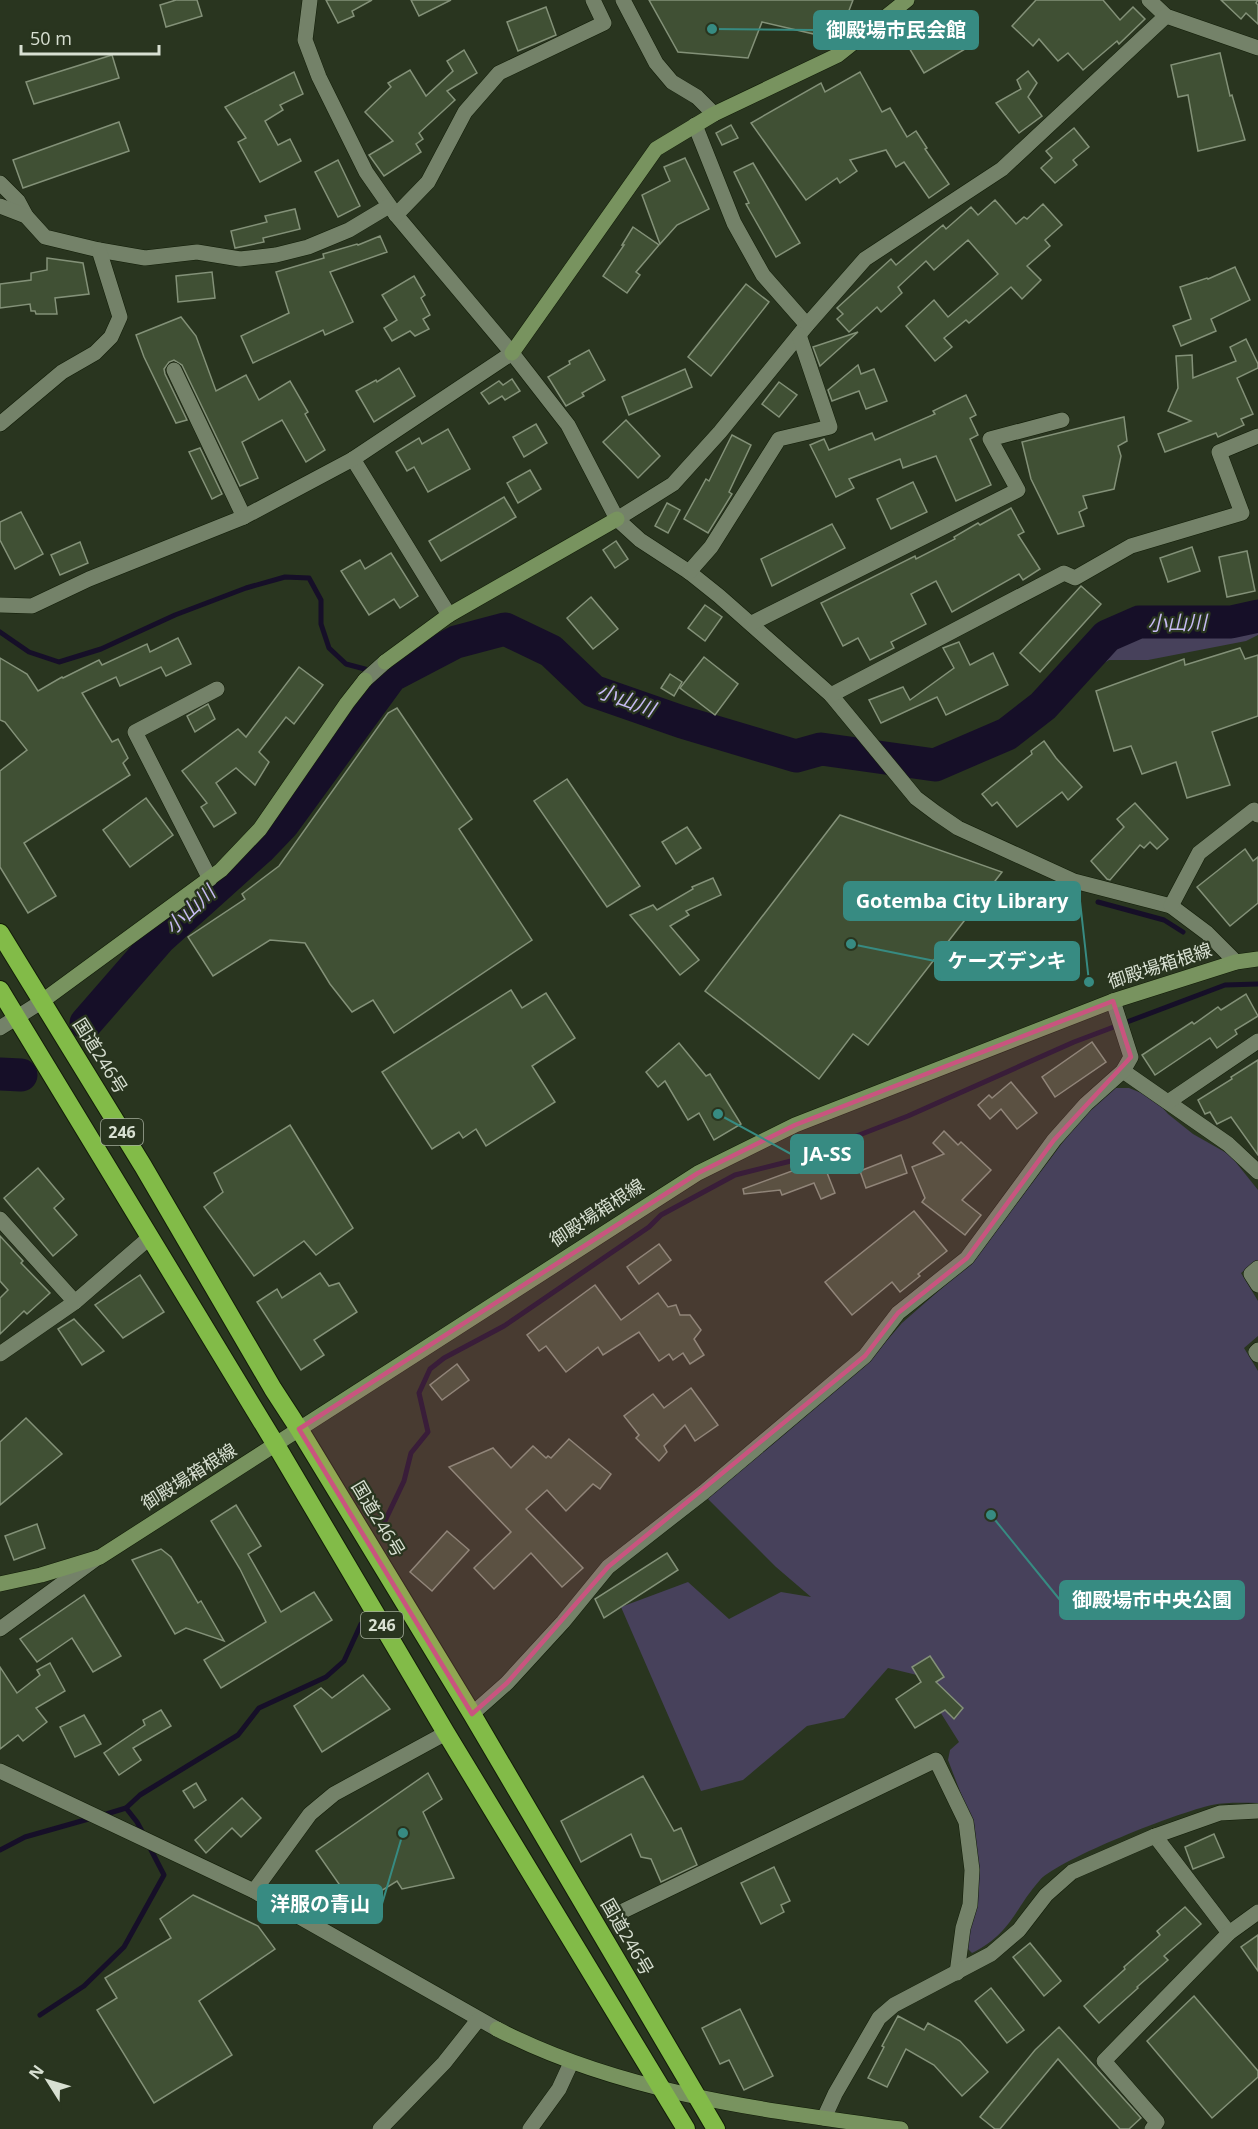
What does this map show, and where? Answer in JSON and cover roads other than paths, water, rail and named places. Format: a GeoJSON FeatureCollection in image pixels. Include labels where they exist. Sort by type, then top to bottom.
{"type":"FeatureCollection","features":[{"type":"Feature","properties":{"kind":"highway","name":"国道246号"},"geometry":{"type":"LineString","coordinates":[[0,933],[143,1166],[273,1389],[472,1714],[716,2129]]}},
{"type":"Feature","properties":{"kind":"highway","name":"246"},"geometry":{"type":"LineString","coordinates":[[0,990],[686,2129]]}},
{"type":"Feature","properties":{"kind":"street"},"geometry":{"type":"LineString","coordinates":[[310,0],[305,40],[319,77],[366,172],[393,211],[512,353],[567,425],[617,519],[639,540],[689,572],[752,623],[831,695],[916,798],[936,813],[958,828],[1074,881],[1171,906],[1207,933],[1236,962]]}},
{"type":"Feature","properties":{"kind":"street"},"geometry":{"type":"LineString","coordinates":[[0,183],[18,201],[26,216],[45,237],[99,250],[146,258],[196,252],[240,259],[276,255],[308,247],[393,211],[428,182],[465,112],[499,73],[604,23],[593,0]]}},
{"type":"Feature","properties":{"kind":"street"},"geometry":{"type":"LineString","coordinates":[[623,0],[656,63],[672,82],[696,97],[714,114]]}},
{"type":"Feature","properties":{"kind":"street"},"geometry":{"type":"LineString","coordinates":[[0,605],[32,606],[89,579],[244,517],[353,459],[512,353],[656,149],[714,114],[838,55],[907,0]]}},
{"type":"Feature","properties":{"kind":"street"},"geometry":{"type":"LineString","coordinates":[[1149,0],[1166,16],[1258,48]]}},
{"type":"Feature","properties":{"kind":"street"},"geometry":{"type":"LineString","coordinates":[[0,1028],[41,1002],[221,870],[260,828],[347,703],[365,680],[385,662],[449,615],[617,519],[673,484],[720,432],[803,330],[865,259],[1002,169],[1166,16]]}},
{"type":"Feature","properties":{"kind":"street"},"geometry":{"type":"LineString","coordinates":[[689,572],[711,547],[779,439],[830,427],[803,330],[763,274],[734,223],[695,125]]}},
{"type":"Feature","properties":{"kind":"street"},"geometry":{"type":"LineString","coordinates":[[0,206],[26,216]]}},
{"type":"Feature","properties":{"kind":"street"},"geometry":{"type":"LineString","coordinates":[[0,424],[62,372],[96,353],[111,337],[120,316],[99,250]]}},
{"type":"Feature","properties":{"kind":"street"},"geometry":{"type":"LineString","coordinates":[[174,370],[244,517]]}},
{"type":"Feature","properties":{"kind":"street"},"geometry":{"type":"LineString","coordinates":[[752,623],[1018,490],[990,439],[1062,420]]}},
{"type":"Feature","properties":{"kind":"street"},"geometry":{"type":"LineString","coordinates":[[831,695],[1064,573],[1075,578],[1131,546],[1242,513],[1219,452],[1258,436]]}},
{"type":"Feature","properties":{"kind":"street"},"geometry":{"type":"LineString","coordinates":[[353,459],[449,615]]}},
{"type":"Feature","properties":{"kind":"street"},"geometry":{"type":"LineString","coordinates":[[210,879],[135,732],[217,689]]}},
{"type":"Feature","properties":{"kind":"street"},"geometry":{"type":"LineString","coordinates":[[1171,906],[1199,853],[1254,810],[1258,815]]}},
{"type":"Feature","properties":{"kind":"street","name":"御殿場箱根線"},"geometry":{"type":"LineString","coordinates":[[0,1584],[41,1575],[100,1557],[698,1173],[795,1125],[1113,1001],[1236,962],[1258,959]]}},
{"type":"Feature","properties":{"kind":"street"},"geometry":{"type":"LineString","coordinates":[[472,1714],[507,1683],[563,1622],[608,1567],[705,1491],[865,1356],[898,1313],[967,1258],[1054,1140],[1086,1104],[1123,1071],[1131,1058],[1113,1001]]}},
{"type":"Feature","properties":{"kind":"street"},"geometry":{"type":"LineString","coordinates":[[1168,1102],[1258,1041]]}},
{"type":"Feature","properties":{"kind":"street"},"geometry":{"type":"LineString","coordinates":[[1123,1071],[1228,1144],[1258,1172]]}},
{"type":"Feature","properties":{"kind":"street"},"geometry":{"type":"LineString","coordinates":[[0,1219],[75,1302]]}},
{"type":"Feature","properties":{"kind":"street"},"geometry":{"type":"LineString","coordinates":[[0,1354],[75,1302],[149,1238]]}},
{"type":"Feature","properties":{"kind":"street"},"geometry":{"type":"LineString","coordinates":[[1258,1268],[1251,1274],[1258,1284]]}},
{"type":"Feature","properties":{"kind":"street"},"geometry":{"type":"LineString","coordinates":[[1258,1350],[1256,1352],[1258,1355]]}},
{"type":"Feature","properties":{"kind":"street"},"geometry":{"type":"LineString","coordinates":[[0,1629],[100,1557]]}},
{"type":"Feature","properties":{"kind":"street"},"geometry":{"type":"LineString","coordinates":[[254,1892],[310,1815],[334,1794],[446,1732]]}},
{"type":"Feature","properties":{"kind":"street"},"geometry":{"type":"LineString","coordinates":[[619,1913],[936,1760],[966,1822],[972,1870],[970,1905],[963,1928],[957,1973]]}},
{"type":"Feature","properties":{"kind":"street"},"geometry":{"type":"LineString","coordinates":[[0,1771],[254,1892],[478,2020],[570,2063],[697,2098],[901,2129]]}},
{"type":"Feature","properties":{"kind":"street"},"geometry":{"type":"LineString","coordinates":[[824,2118],[835,2094],[879,2018],[894,2004],[991,1954],[1019,1930],[1046,1895],[1072,1872],[1155,1836],[1220,1813],[1258,1811]]}},
{"type":"Feature","properties":{"kind":"street"},"geometry":{"type":"LineString","coordinates":[[1155,1836],[1229,1933]]}},
{"type":"Feature","properties":{"kind":"street"},"geometry":{"type":"LineString","coordinates":[[1152,2129],[1157,2122],[1104,2061],[1229,1933],[1258,1912]]}},
{"type":"Feature","properties":{"kind":"street"},"geometry":{"type":"LineString","coordinates":[[380,2129],[444,2063],[478,2020]]}},
{"type":"Feature","properties":{"kind":"street"},"geometry":{"type":"LineString","coordinates":[[530,2129],[559,2089],[570,2063]]}},
{"type":"Feature","properties":{"kind":"waterway"},"geometry":{"type":"LineString","coordinates":[[0,632],[29,652],[59,662],[101,649],[175,615],[246,588],[285,577],[309,578],[321,600],[321,624],[329,648],[346,664],[391,676]]}},
{"type":"Feature","properties":{"kind":"waterway","name":"小山川"},"geometry":{"type":"LineString","coordinates":[[86,1023],[160,938],[260,848],[283,824],[391,676],[456,642],[505,629],[551,651],[593,691],[682,722],[796,756],[821,749],[935,765],[1007,734],[1043,706],[1107,636],[1139,622],[1231,622],[1258,616]]}},
{"type":"Feature","properties":{"kind":"waterway"},"geometry":{"type":"LineString","coordinates":[[1098,902],[1164,920],[1183,932]]}},
{"type":"Feature","properties":{"kind":"waterway"},"geometry":{"type":"LineString","coordinates":[[383,1525],[404,1481],[411,1453],[428,1432],[419,1393],[430,1369],[444,1358],[504,1326],[649,1227],[661,1215],[735,1175],[795,1160],[908,1116],[1074,1042],[1225,985],[1258,984]]}},
{"type":"Feature","properties":{"kind":"waterway","name":"小山川"},"geometry":{"type":"LineString","coordinates":[[0,1074],[21,1075]]}},
{"type":"Feature","properties":{"kind":"waterway"},"geometry":{"type":"LineString","coordinates":[[103,1815],[126,1808],[140,1795],[238,1735],[259,1708],[326,1677],[344,1661],[361,1624]]}},
{"type":"Feature","properties":{"kind":"waterway"},"geometry":{"type":"LineString","coordinates":[[126,1808],[144,1835]]}},
{"type":"Feature","properties":{"kind":"waterway"},"geometry":{"type":"LineString","coordinates":[[0,1850],[25,1837],[92,1818]]}},
{"type":"Feature","properties":{"kind":"waterway"},"geometry":{"type":"LineString","coordinates":[[40,2015],[84,1986],[124,1947],[164,1875],[149,1846]]}},
{"type":"Feature","properties":{"kind":"place","name":"御殿場市民会館"},"geometry":{"type":"Point","coordinates":[712,29]}},
{"type":"Feature","properties":{"kind":"place","name":"ケーズデンキ"},"geometry":{"type":"Point","coordinates":[851,944]}},
{"type":"Feature","properties":{"kind":"place","name":"Gotemba City Library"},"geometry":{"type":"Point","coordinates":[1089,982]}},
{"type":"Feature","properties":{"kind":"place","name":"JA-SS"},"geometry":{"type":"Point","coordinates":[718,1114]}},
{"type":"Feature","properties":{"kind":"place","name":"御殿場市中央公園"},"geometry":{"type":"Point","coordinates":[991,1515]}},
{"type":"Feature","properties":{"kind":"place","name":"洋服の青山"},"geometry":{"type":"Point","coordinates":[403,1833]}}]}
